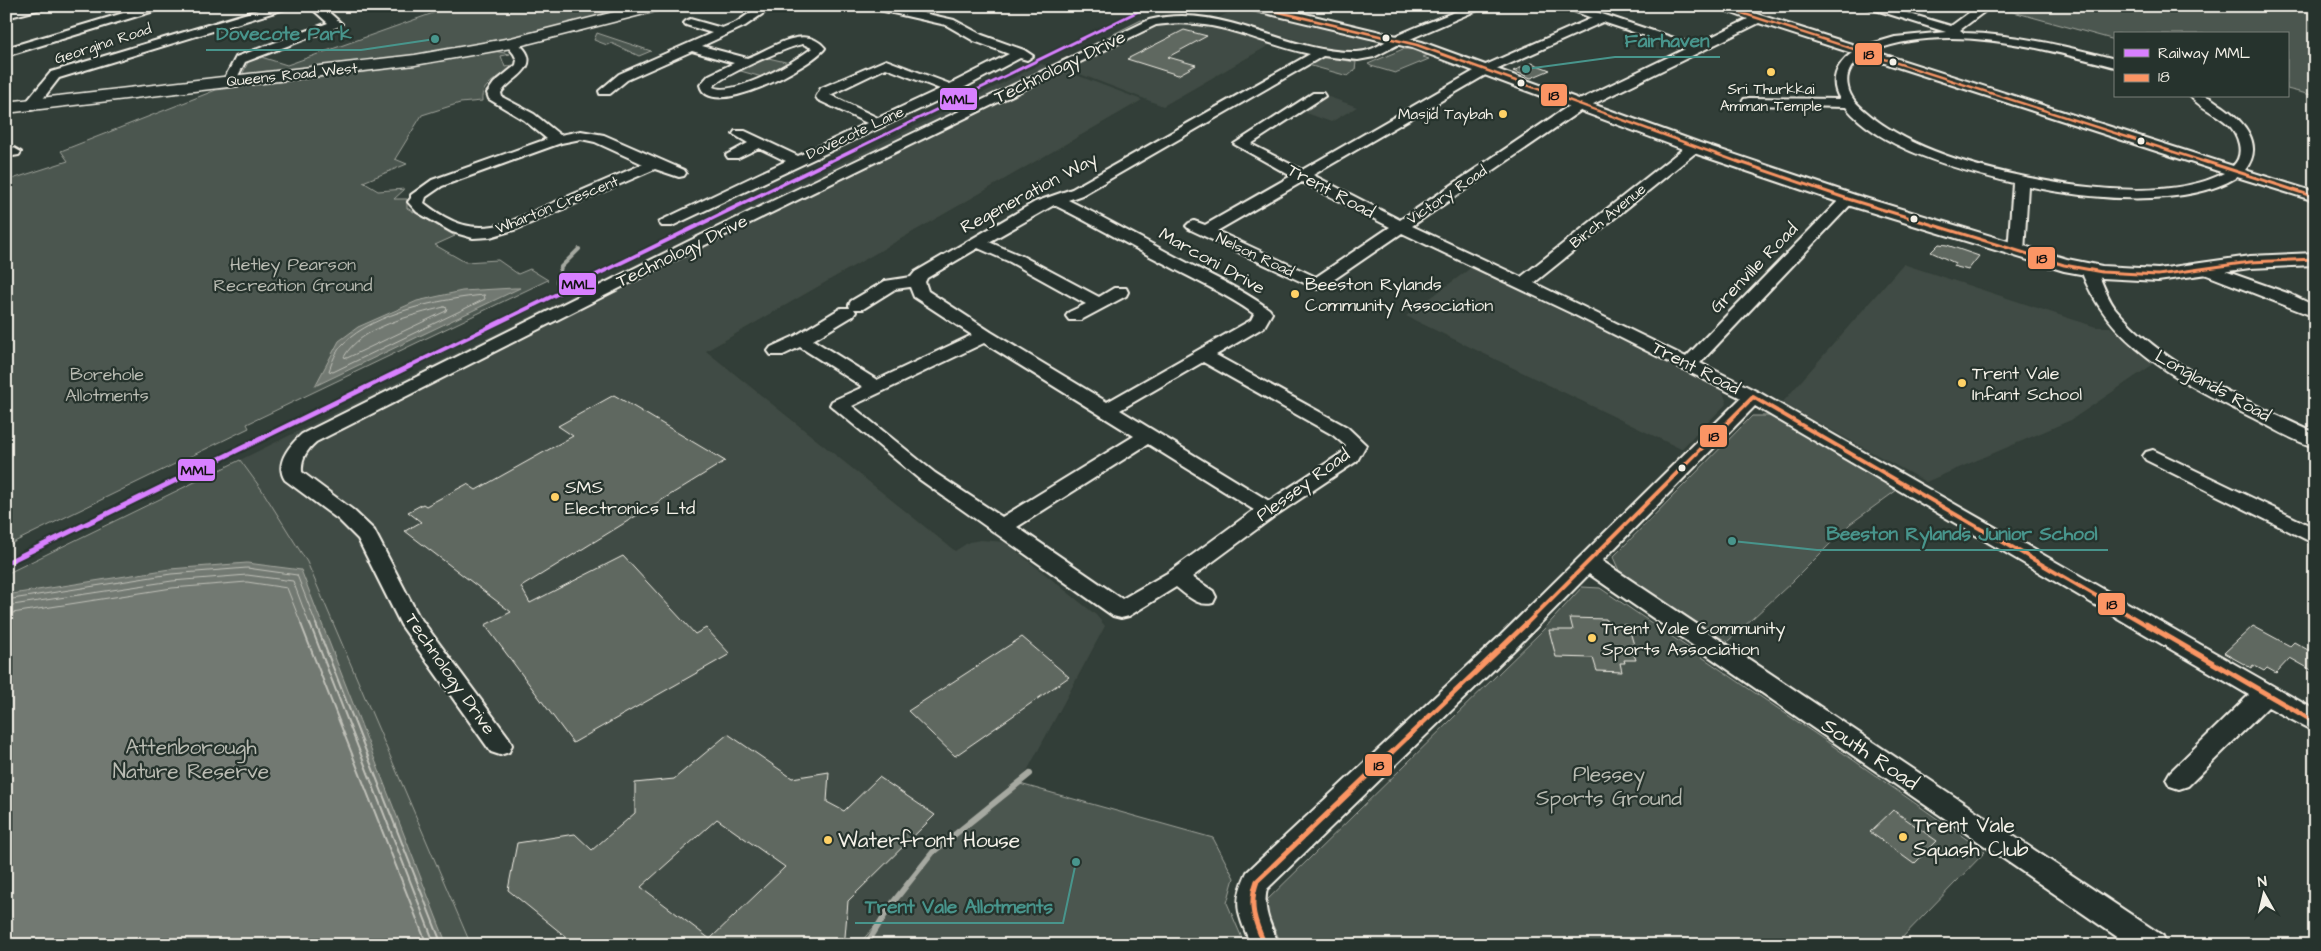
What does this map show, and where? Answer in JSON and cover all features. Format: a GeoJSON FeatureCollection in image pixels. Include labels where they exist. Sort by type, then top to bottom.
{"type":"FeatureCollection","features":[{"type":"Feature","properties":{"kind":"main road","name":"Queens Road West"},"geometry":{"type":"LineString","coordinates":[[6,108],[384,65],[511,42],[576,28],[658,6]]}},
{"type":"Feature","properties":{"kind":"street"},"geometry":{"type":"LineString","coordinates":[[6,16],[41,6]]}},
{"type":"Feature","properties":{"kind":"street"},"geometry":{"type":"LineString","coordinates":[[6,52],[160,6]]}},
{"type":"Feature","properties":{"kind":"street","name":"Georgina Road"},"geometry":{"type":"LineString","coordinates":[[30,106],[55,76],[284,6]]}},
{"type":"Feature","properties":{"kind":"street"},"geometry":{"type":"LineString","coordinates":[[228,83],[240,60],[336,24],[315,6]]}},
{"type":"Feature","properties":{"kind":"street"},"geometry":{"type":"LineString","coordinates":[[605,91],[628,74],[741,24],[768,6]]}},
{"type":"Feature","properties":{"kind":"street","name":"Dovecote Lane"},"geometry":{"type":"LineString","coordinates":[[667,223],[1025,55],[978,38],[950,22],[875,6]]}},
{"type":"Feature","properties":{"kind":"street"},"geometry":{"type":"LineString","coordinates":[[916,14],[932,6]]}},
{"type":"Feature","properties":{"kind":"street"},"geometry":{"type":"LineString","coordinates":[[1253,6],[1272,11],[1313,13],[1436,51],[1578,106],[1848,199],[2016,252],[2089,270],[2150,275],[2250,262],[2315,259]]}},
{"type":"Feature","properties":{"kind":"street","name":"Technology Drive"},"geometry":{"type":"LineString","coordinates":[[500,745],[409,620],[367,535],[346,515],[292,475],[291,460],[297,449],[310,438],[684,250],[1152,22],[1176,18],[1200,19],[1322,52],[1346,56],[1366,56],[1378,52],[1398,40],[1481,6]]}},
{"type":"Feature","properties":{"kind":"street"},"geometry":{"type":"LineString","coordinates":[[1566,6],[1696,49]]}},
{"type":"Feature","properties":{"kind":"street"},"geometry":{"type":"LineString","coordinates":[[1719,6],[2315,197]]}},
{"type":"Feature","properties":{"kind":"street"},"geometry":{"type":"LineString","coordinates":[[1868,6],[1958,33],[2047,46],[2114,63]]}},
{"type":"Feature","properties":{"kind":"street"},"geometry":{"type":"LineString","coordinates":[[1986,6],[1958,33],[1896,41],[1861,52],[1849,60],[1839,76],[1840,86],[1849,103],[1869,122],[1912,146],[1962,165],[2021,180],[2088,190],[2150,193],[2180,191],[2206,185],[2236,172],[2245,160],[2247,151],[2246,140],[2230,119],[2199,98]]}},
{"type":"Feature","properties":{"kind":"street"},"geometry":{"type":"LineString","coordinates":[[1302,175],[1485,70],[1603,18]]}},
{"type":"Feature","properties":{"kind":"street","name":"Victory Road"},"geometry":{"type":"LineString","coordinates":[[1317,284],[1578,106],[1759,18]]}},
{"type":"Feature","properties":{"kind":"street"},"geometry":{"type":"LineString","coordinates":[[677,24],[692,20],[724,32]]}},
{"type":"Feature","properties":{"kind":"street"},"geometry":{"type":"LineString","coordinates":[[511,42],[521,54],[524,62],[522,66],[499,85],[494,93],[496,99],[529,117],[557,140],[581,135],[599,138],[655,164],[680,173]]}},
{"type":"Feature","properties":{"kind":"street"},"geometry":{"type":"LineString","coordinates":[[692,47],[747,62],[790,43],[810,43],[819,48],[809,57],[749,88],[728,94],[707,89],[706,85],[714,78],[747,62]]}},
{"type":"Feature","properties":{"kind":"street","name":"Regeneration Way"},"geometry":{"type":"LineString","coordinates":[[917,282],[920,275],[1040,205],[1077,192],[1322,52]]}},
{"type":"Feature","properties":{"kind":"street"},"geometry":{"type":"LineString","coordinates":[[878,123],[823,98],[826,91],[886,64],[951,89]]}},
{"type":"Feature","properties":{"kind":"street","name":"Trent Road"},"geometry":{"type":"LineString","coordinates":[[1318,96],[1241,144],[1400,227],[1523,284],[1753,397],[2315,722]]}},
{"type":"Feature","properties":{"kind":"street"},"geometry":{"type":"LineString","coordinates":[[1748,102],[1849,103]]}},
{"type":"Feature","properties":{"kind":"street"},"geometry":{"type":"LineString","coordinates":[[740,134],[797,161]]}},
{"type":"Feature","properties":{"kind":"street","name":"Wharton Crescent"},"geometry":{"type":"LineString","coordinates":[[557,140],[437,183],[422,192],[418,196],[420,199],[415,202],[458,230],[467,233],[490,232],[512,226],[655,164]]}},
{"type":"Feature","properties":{"kind":"street"},"geometry":{"type":"LineString","coordinates":[[732,155],[759,143]]}},
{"type":"Feature","properties":{"kind":"street","name":"Birch Avenue"},"geometry":{"type":"LineString","coordinates":[[1523,284],[1694,147]]}},
{"type":"Feature","properties":{"kind":"street","name":"Nelson Road"},"geometry":{"type":"LineString","coordinates":[[1302,175],[1200,229],[1317,284]]}},
{"type":"Feature","properties":{"kind":"street"},"geometry":{"type":"LineString","coordinates":[[2016,252],[2021,180]]}},
{"type":"Feature","properties":{"kind":"street","name":"Grenville Road"},"geometry":{"type":"LineString","coordinates":[[1689,364],[1848,199]]}},
{"type":"Feature","properties":{"kind":"street","name":"Marconi Drive"},"geometry":{"type":"LineString","coordinates":[[1055,200],[1110,226],[1171,261],[1242,296],[1263,313],[1258,323],[1107,410]]}},
{"type":"Feature","properties":{"kind":"street"},"geometry":{"type":"LineString","coordinates":[[676,206],[690,212]]}},
{"type":"Feature","properties":{"kind":"street"},"geometry":{"type":"LineString","coordinates":[[976,242],[1016,259],[1099,304]]}},
{"type":"Feature","properties":{"kind":"street"},"geometry":{"type":"LineString","coordinates":[[2205,269],[2284,298],[2315,312]]}},
{"type":"Feature","properties":{"kind":"street","name":"Longlands Road"},"geometry":{"type":"LineString","coordinates":[[2089,270],[2108,310],[2148,348],[2182,371],[2315,441]]}},
{"type":"Feature","properties":{"kind":"street"},"geometry":{"type":"LineString","coordinates":[[778,351],[800,340],[891,284],[917,282],[920,293],[985,336],[1269,510]]}},
{"type":"Feature","properties":{"kind":"street"},"geometry":{"type":"LineString","coordinates":[[1075,316],[1120,292]]}},
{"type":"Feature","properties":{"kind":"street"},"geometry":{"type":"LineString","coordinates":[[985,336],[839,405],[930,477],[1002,527],[1148,436]]}},
{"type":"Feature","properties":{"kind":"street"},"geometry":{"type":"LineString","coordinates":[[800,340],[876,387]]}},
{"type":"Feature","properties":{"kind":"street","name":"Plessey Road"},"geometry":{"type":"LineString","coordinates":[[1002,527],[1121,610],[1176,577],[1269,510],[1350,457],[1356,446],[1340,431],[1202,354]]}},
{"type":"Feature","properties":{"kind":"street"},"geometry":{"type":"LineString","coordinates":[[1265,945],[1250,906],[1250,893],[1257,881],[1508,642],[1753,397]]}},
{"type":"Feature","properties":{"kind":"street"},"geometry":{"type":"LineString","coordinates":[[2152,456],[2315,537]]}},
{"type":"Feature","properties":{"kind":"street","name":"South Road"},"geometry":{"type":"LineString","coordinates":[[1588,562],[2153,945]]}},
{"type":"Feature","properties":{"kind":"street"},"geometry":{"type":"LineString","coordinates":[[1176,577],[1205,597]]}},
{"type":"Feature","properties":{"kind":"street"},"geometry":{"type":"LineString","coordinates":[[2178,779],[2266,694]]}},
{"type":"Feature","properties":{"kind":"shaded area"},"geometry":{"type":"Polygon","coordinates":[[[1240,6],[1351,33],[1367,38],[1372,43],[1369,47],[1362,50],[1332,49],[1217,19],[1240,6]]]}},
{"type":"Feature","properties":{"kind":"shaded area"},"geometry":{"type":"Polygon","coordinates":[[[1180,22],[1210,25],[1273,43],[1163,106],[1067,69],[1154,26],[1180,22]]]}},
{"type":"Feature","properties":{"kind":"shaded area"},"geometry":{"type":"Polygon","coordinates":[[[1041,64],[1063,70],[1142,100],[706,351],[955,551],[969,542],[981,540],[1005,542],[1096,615],[1105,626],[1020,784],[934,852],[892,907],[858,945],[472,945],[245,466],[240,460],[1041,64]]]}},
{"type":"Feature","properties":{"kind":"shaded area"},"geometry":{"type":"Polygon","coordinates":[[[1326,96],[1357,107],[1331,122],[1301,111],[1326,96]]]}},
{"type":"Feature","properties":{"kind":"shaded area","name":"Trent Vale Infant School"},"geometry":{"type":"Polygon","coordinates":[[[1903,264],[2096,327],[2110,327],[2155,363],[2071,420],[1926,482],[1782,403],[1903,264]]]}},
{"type":"Feature","properties":{"kind":"shaded area"},"geometry":{"type":"Polygon","coordinates":[[[1472,267],[1722,390],[1727,403],[1681,449],[1406,316],[1472,267]]]}},
{"type":"Feature","properties":{"kind":"green space"},"geometry":{"type":"Polygon","coordinates":[[[453,6],[649,6],[563,28],[404,59],[245,75],[243,73],[249,60],[258,56],[287,65],[453,6]]]}},
{"type":"Feature","properties":{"kind":"green space"},"geometry":{"type":"Polygon","coordinates":[[[2000,6],[2315,6],[2315,96],[2288,89],[2288,32],[2114,32],[2114,40],[1999,8],[2000,6]]]}},
{"type":"Feature","properties":{"kind":"green space"},"geometry":{"type":"Polygon","coordinates":[[[1141,20],[1145,21],[1061,63],[1058,62],[1141,20]]]}},
{"type":"Feature","properties":{"kind":"green space"},"geometry":{"type":"Polygon","coordinates":[[[597,33],[651,51],[639,56],[611,43],[607,45],[594,40],[597,33]]]}},
{"type":"Feature","properties":{"kind":"green space"},"geometry":{"type":"Polygon","coordinates":[[[1403,49],[1414,49],[1431,54],[1423,57],[1429,59],[1395,73],[1368,64],[1403,49]]]}},
{"type":"Feature","properties":{"kind":"green space","name":"Hetley Pearson Recreation Ground"},"geometry":{"type":"Polygon","coordinates":[[[494,51],[510,54],[501,56],[505,67],[513,65],[488,85],[482,95],[482,101],[460,103],[422,115],[395,159],[407,164],[363,182],[378,191],[405,189],[394,199],[407,199],[407,208],[455,236],[435,245],[465,262],[498,260],[518,274],[530,269],[548,280],[247,424],[249,428],[6,546],[6,181],[68,161],[61,151],[216,90],[394,68],[494,51]]]}},
{"type":"Feature","properties":{"kind":"green space"},"geometry":{"type":"Polygon","coordinates":[[[764,57],[790,63],[762,77],[737,70],[764,57]]]}},
{"type":"Feature","properties":{"kind":"green space"},"geometry":{"type":"Polygon","coordinates":[[[1323,57],[1356,62],[1355,70],[1348,76],[1308,65],[1323,57]]]}},
{"type":"Feature","properties":{"kind":"green space"},"geometry":{"type":"Polygon","coordinates":[[[1752,416],[1770,416],[1897,490],[1850,524],[1792,582],[1727,642],[1620,573],[1613,557],[1752,416]]]}},
{"type":"Feature","properties":{"kind":"green space","name":"Attenborough Nature Reserve"},"geometry":{"type":"Polygon","coordinates":[[[240,460],[262,490],[307,562],[471,945],[6,945],[6,574],[240,460]]]}},
{"type":"Feature","properties":{"kind":"green space","name":"Plessey Sports Ground"},"geometry":{"type":"Polygon","coordinates":[[[1582,587],[1600,588],[1826,741],[1985,852],[1897,943],[1899,945],[1282,945],[1263,904],[1544,629],[1582,587]]]}},
{"type":"Feature","properties":{"kind":"green space"},"geometry":{"type":"Polygon","coordinates":[[[1020,784],[1213,838],[1234,878],[1227,903],[1245,945],[858,945],[892,907],[934,852],[1020,784]]]}},
{"type":"Feature","properties":{"kind":"water"},"geometry":{"type":"Polygon","coordinates":[[[520,288],[315,386],[339,341],[358,327],[417,301],[462,291],[520,288]]]}},
{"type":"Feature","properties":{"kind":"water","name":"Attenborough Nature Reserve"},"geometry":{"type":"Polygon","coordinates":[[[247,563],[301,570],[447,945],[6,945],[6,595],[170,569],[247,563]]]}},
{"type":"Feature","properties":{"kind":"building"},"geometry":{"type":"Polygon","coordinates":[[[1184,30],[1207,36],[1168,57],[1196,65],[1178,75],[1127,59],[1184,30]]]}},
{"type":"Feature","properties":{"kind":"building"},"geometry":{"type":"Polygon","coordinates":[[[1532,63],[1550,70],[1531,78],[1513,71],[1532,63]]]}},
{"type":"Feature","properties":{"kind":"building"},"geometry":{"type":"Polygon","coordinates":[[[1939,244],[1979,256],[1968,270],[1953,266],[1955,263],[1931,252],[1939,244]]]}},
{"type":"Feature","properties":{"kind":"building"},"geometry":{"type":"Polygon","coordinates":[[[614,395],[725,461],[521,587],[530,603],[623,556],[695,634],[706,628],[730,654],[573,743],[485,625],[511,612],[405,531],[421,522],[408,512],[423,504],[426,506],[467,484],[476,490],[573,436],[558,426],[614,395]]]}},
{"type":"Feature","properties":{"kind":"building","name":"Trent Vale Community Sports Association"},"geometry":{"type":"Polygon","coordinates":[[[1570,618],[1606,619],[1608,624],[1628,625],[1634,645],[1631,645],[1636,660],[1624,660],[1625,663],[1620,663],[1622,672],[1597,671],[1593,658],[1556,657],[1549,630],[1573,630],[1570,618]]]}},
{"type":"Feature","properties":{"kind":"building"},"geometry":{"type":"Polygon","coordinates":[[[2253,626],[2290,646],[2294,642],[2315,654],[2315,672],[2290,658],[2276,673],[2267,668],[2264,671],[2253,665],[2251,668],[2224,653],[2253,626]]]}},
{"type":"Feature","properties":{"kind":"building"},"geometry":{"type":"Polygon","coordinates":[[[1022,637],[1069,677],[955,756],[908,711],[1022,637]]]}},
{"type":"Feature","properties":{"kind":"building","name":"Waterfront House"},"geometry":{"type":"Polygon","coordinates":[[[728,734],[792,778],[829,772],[827,802],[844,811],[879,777],[935,815],[848,901],[845,937],[806,945],[576,945],[508,890],[517,843],[575,834],[592,850],[635,813],[635,783],[674,779],[728,734]],[[717,819],[641,887],[710,939],[785,867],[717,819]]]}},
{"type":"Feature","properties":{"kind":"building","name":"Trent Vale Squash Club"},"geometry":{"type":"Polygon","coordinates":[[[1893,810],[1937,841],[1914,864],[1870,832],[1893,810]]]}},
{"type":"Feature","properties":{"kind":"waterway"},"geometry":{"type":"LineString","coordinates":[[557,282],[561,267],[579,249]]}},
{"type":"Feature","properties":{"kind":"waterway"},"geometry":{"type":"LineString","coordinates":[[866,945],[891,905],[933,852],[1030,774]]}},
{"type":"Feature","properties":{"kind":"rail line","name":"MML"},"geometry":{"type":"LineString","coordinates":[[6,563],[1149,6]]}},
{"type":"Feature","properties":{"kind":"transit line","name":"18"},"geometry":{"type":"LineString","coordinates":[[1254,6],[1417,45],[1694,147],[1848,199],[2064,265],[2102,272],[2158,275],[2250,262],[2315,259]]}},
{"type":"Feature","properties":{"kind":"transit line","name":"18"},"geometry":{"type":"LineString","coordinates":[[1720,6],[2315,197]]}},
{"type":"Feature","properties":{"kind":"transit line","name":"18"},"geometry":{"type":"LineString","coordinates":[[1265,945],[1255,921],[1252,906],[1252,898],[1257,881],[1508,642],[1753,397],[2315,722]]}},
{"type":"Feature","properties":{"kind":"place","name":"Dovecote Park"},"geometry":{"type":"Point","coordinates":[435,39]}},
{"type":"Feature","properties":{"kind":"place","name":"Fairhaven"},"geometry":{"type":"Point","coordinates":[1526,69]}},
{"type":"Feature","properties":{"kind":"place","name":"Sri Thurkkai Amman Temple"},"geometry":{"type":"Point","coordinates":[1771,72]}},
{"type":"Feature","properties":{"kind":"place","name":"Masjid Taybah"},"geometry":{"type":"Point","coordinates":[1503,114]}},
{"type":"Feature","properties":{"kind":"place","name":"Beeston Rylands Community Association"},"geometry":{"type":"Point","coordinates":[1295,294]}},
{"type":"Feature","properties":{"kind":"place","name":"Trent Vale Infant School"},"geometry":{"type":"Point","coordinates":[1962,383]}},
{"type":"Feature","properties":{"kind":"place","name":"SMS Electronics Ltd"},"geometry":{"type":"Point","coordinates":[555,497]}},
{"type":"Feature","properties":{"kind":"place","name":"Beeston Rylands Junior School"},"geometry":{"type":"Point","coordinates":[1732,541]}},
{"type":"Feature","properties":{"kind":"place","name":"Trent Vale Community Sports Association"},"geometry":{"type":"Point","coordinates":[1592,638]}},
{"type":"Feature","properties":{"kind":"place","name":"Trent Vale Squash Club"},"geometry":{"type":"Point","coordinates":[1903,837]}},
{"type":"Feature","properties":{"kind":"place","name":"Waterfront House"},"geometry":{"type":"Point","coordinates":[828,840]}},
{"type":"Feature","properties":{"kind":"place","name":"Trent Vale Allotments"},"geometry":{"type":"Point","coordinates":[1076,862]}},
{"type":"Feature","properties":{"kind":"park label","name":"Borehole Allotments"},"geometry":{"type":"Point","coordinates":[107,384]}}]}
